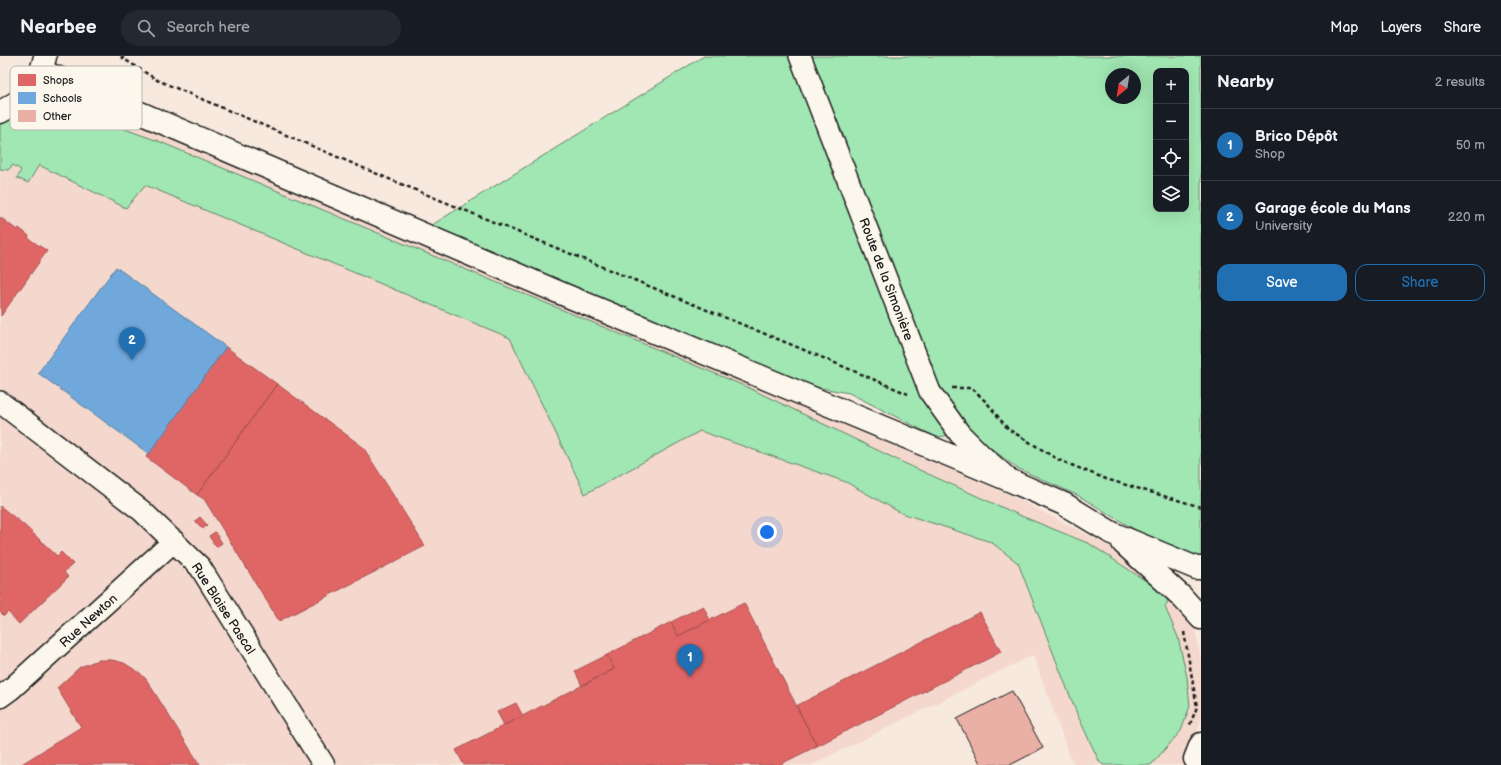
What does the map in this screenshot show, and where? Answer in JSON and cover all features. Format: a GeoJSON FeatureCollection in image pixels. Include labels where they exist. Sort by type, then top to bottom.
{"type":"FeatureCollection","features":[{"type":"Feature","properties":{"kind":"main road"},"geometry":{"type":"LineString","coordinates":[[0,112],[10,107]]}},
{"type":"Feature","properties":{"kind":"main road"},"geometry":{"type":"LineString","coordinates":[[142,107],[565,295],[1009,480],[1064,504],[1112,533],[1196,568],[1201,568]]}},
{"type":"Feature","properties":{"kind":"main road"},"geometry":{"type":"LineString","coordinates":[[1112,533],[1181,596],[1192,623]]}},
{"type":"Feature","properties":{"kind":"street","name":"Route de la Simonière"},"geometry":{"type":"LineString","coordinates":[[800,56],[930,392],[960,434],[1009,480]]}},
{"type":"Feature","properties":{"kind":"street","name":"Rue Blaise Pascal"},"geometry":{"type":"LineString","coordinates":[[0,402],[142,511],[200,567],[324,765]]}},
{"type":"Feature","properties":{"kind":"street","name":"Rue Newton"},"geometry":{"type":"LineString","coordinates":[[0,697],[11,689],[174,541]]}},
{"type":"Feature","properties":{"kind":"path"},"geometry":{"type":"LineString","coordinates":[[121,56],[124,60],[134,66]]}},
{"type":"Feature","properties":{"kind":"path"},"geometry":{"type":"LineString","coordinates":[[142,71],[157,80],[401,184],[911,395],[950,389],[972,388],[988,404],[1008,429],[1059,460],[1106,479],[1201,507]]}},
{"type":"Feature","properties":{"kind":"path"},"geometry":{"type":"LineString","coordinates":[[1192,623],[1197,707],[1195,751]]}},
{"type":"Feature","properties":{"kind":"shaded area"},"geometry":{"type":"Polygon","coordinates":[[[10,102],[10,130],[142,130],[142,115],[754,386],[1014,497],[1121,552],[1194,624],[1201,660],[1201,719],[1187,765],[1075,765],[1070,757],[1033,655],[812,765],[0,765],[0,112],[10,102]]]}},
{"type":"Feature","properties":{"kind":"green space"},"geometry":{"type":"Polygon","coordinates":[[[704,56],[793,56],[953,435],[936,437],[849,393],[762,377],[419,233],[704,56]]]}},
{"type":"Feature","properties":{"kind":"green space"},"geometry":{"type":"Polygon","coordinates":[[[812,56],[1201,56],[1201,560],[1154,541],[1079,496],[1017,468],[972,434],[950,406],[937,382],[812,56]]]}},
{"type":"Feature","properties":{"kind":"green space"},"geometry":{"type":"Polygon","coordinates":[[[10,120],[10,130],[127,130],[158,141],[747,387],[904,463],[1019,515],[1090,544],[1170,597],[1165,607],[1178,637],[1187,677],[1190,706],[1181,731],[1151,765],[1103,765],[1099,761],[1077,714],[1018,563],[991,542],[901,513],[846,482],[700,431],[585,494],[510,338],[145,185],[126,208],[39,165],[28,183],[17,178],[21,170],[13,165],[8,170],[0,169],[0,123],[10,120]]]}},
{"type":"Feature","properties":{"kind":"building: Shops"},"geometry":{"type":"Polygon","coordinates":[[[0,217],[17,230],[19,228],[29,236],[28,238],[47,251],[1,316],[0,217]]]}},
{"type":"Feature","properties":{"kind":"building: Shops"},"geometry":{"type":"Polygon","coordinates":[[[226,347],[277,384],[197,495],[146,457],[226,347]]]}},
{"type":"Feature","properties":{"kind":"building: Shops"},"geometry":{"type":"Polygon","coordinates":[[[277,384],[363,447],[425,546],[279,621],[204,499],[197,495],[277,384]]]}},
{"type":"Feature","properties":{"kind":"building: Shops"},"geometry":{"type":"Polygon","coordinates":[[[0,506],[24,525],[57,556],[61,552],[73,564],[64,572],[68,577],[19,624],[8,612],[4,616],[0,612],[0,506]]]}},
{"type":"Feature","properties":{"kind":"building: Shops"},"geometry":{"type":"Polygon","coordinates":[[[200,517],[207,525],[203,529],[195,521],[200,517]]]}},
{"type":"Feature","properties":{"kind":"building: Shops"},"geometry":{"type":"Polygon","coordinates":[[[215,532],[222,543],[216,547],[209,536],[215,532]]]}},
{"type":"Feature","properties":{"kind":"building: Shops"},"geometry":{"type":"Polygon","coordinates":[[[744,603],[817,746],[779,765],[464,765],[456,750],[614,669],[607,655],[671,622],[678,636],[744,603]]]}},
{"type":"Feature","properties":{"kind":"building: Shops"},"geometry":{"type":"Polygon","coordinates":[[[703,606],[710,620],[678,636],[671,622],[703,606]]]}},
{"type":"Feature","properties":{"kind":"building: Shops"},"geometry":{"type":"Polygon","coordinates":[[[980,612],[1001,652],[817,746],[796,706],[980,612]]]}},
{"type":"Feature","properties":{"kind":"building: Shops"},"geometry":{"type":"Polygon","coordinates":[[[607,655],[614,669],[582,686],[575,671],[607,655]]]}},
{"type":"Feature","properties":{"kind":"building: Shops"},"geometry":{"type":"Polygon","coordinates":[[[98,660],[112,660],[124,663],[140,673],[146,679],[200,765],[20,765],[81,727],[57,688],[80,667],[98,660]]]}},
{"type":"Feature","properties":{"kind":"building: Shops"},"geometry":{"type":"Polygon","coordinates":[[[516,703],[523,716],[504,725],[497,712],[516,703]]]}},
{"type":"Feature","properties":{"kind":"building: Schools"},"geometry":{"type":"Polygon","coordinates":[[[116,267],[226,347],[149,454],[38,373],[116,267]]]}},
{"type":"Feature","properties":{"kind":"building: Other"},"geometry":{"type":"Polygon","coordinates":[[[1012,691],[1043,748],[1010,765],[981,765],[957,719],[1012,691]]]}},
{"type":"Feature","properties":{"kind":"place","name":"Garage école du Mans"},"geometry":{"type":"Point","coordinates":[132,360]}},
{"type":"Feature","properties":{"kind":"place","name":"Brico Dépôt"},"geometry":{"type":"Point","coordinates":[690,677]}}]}
